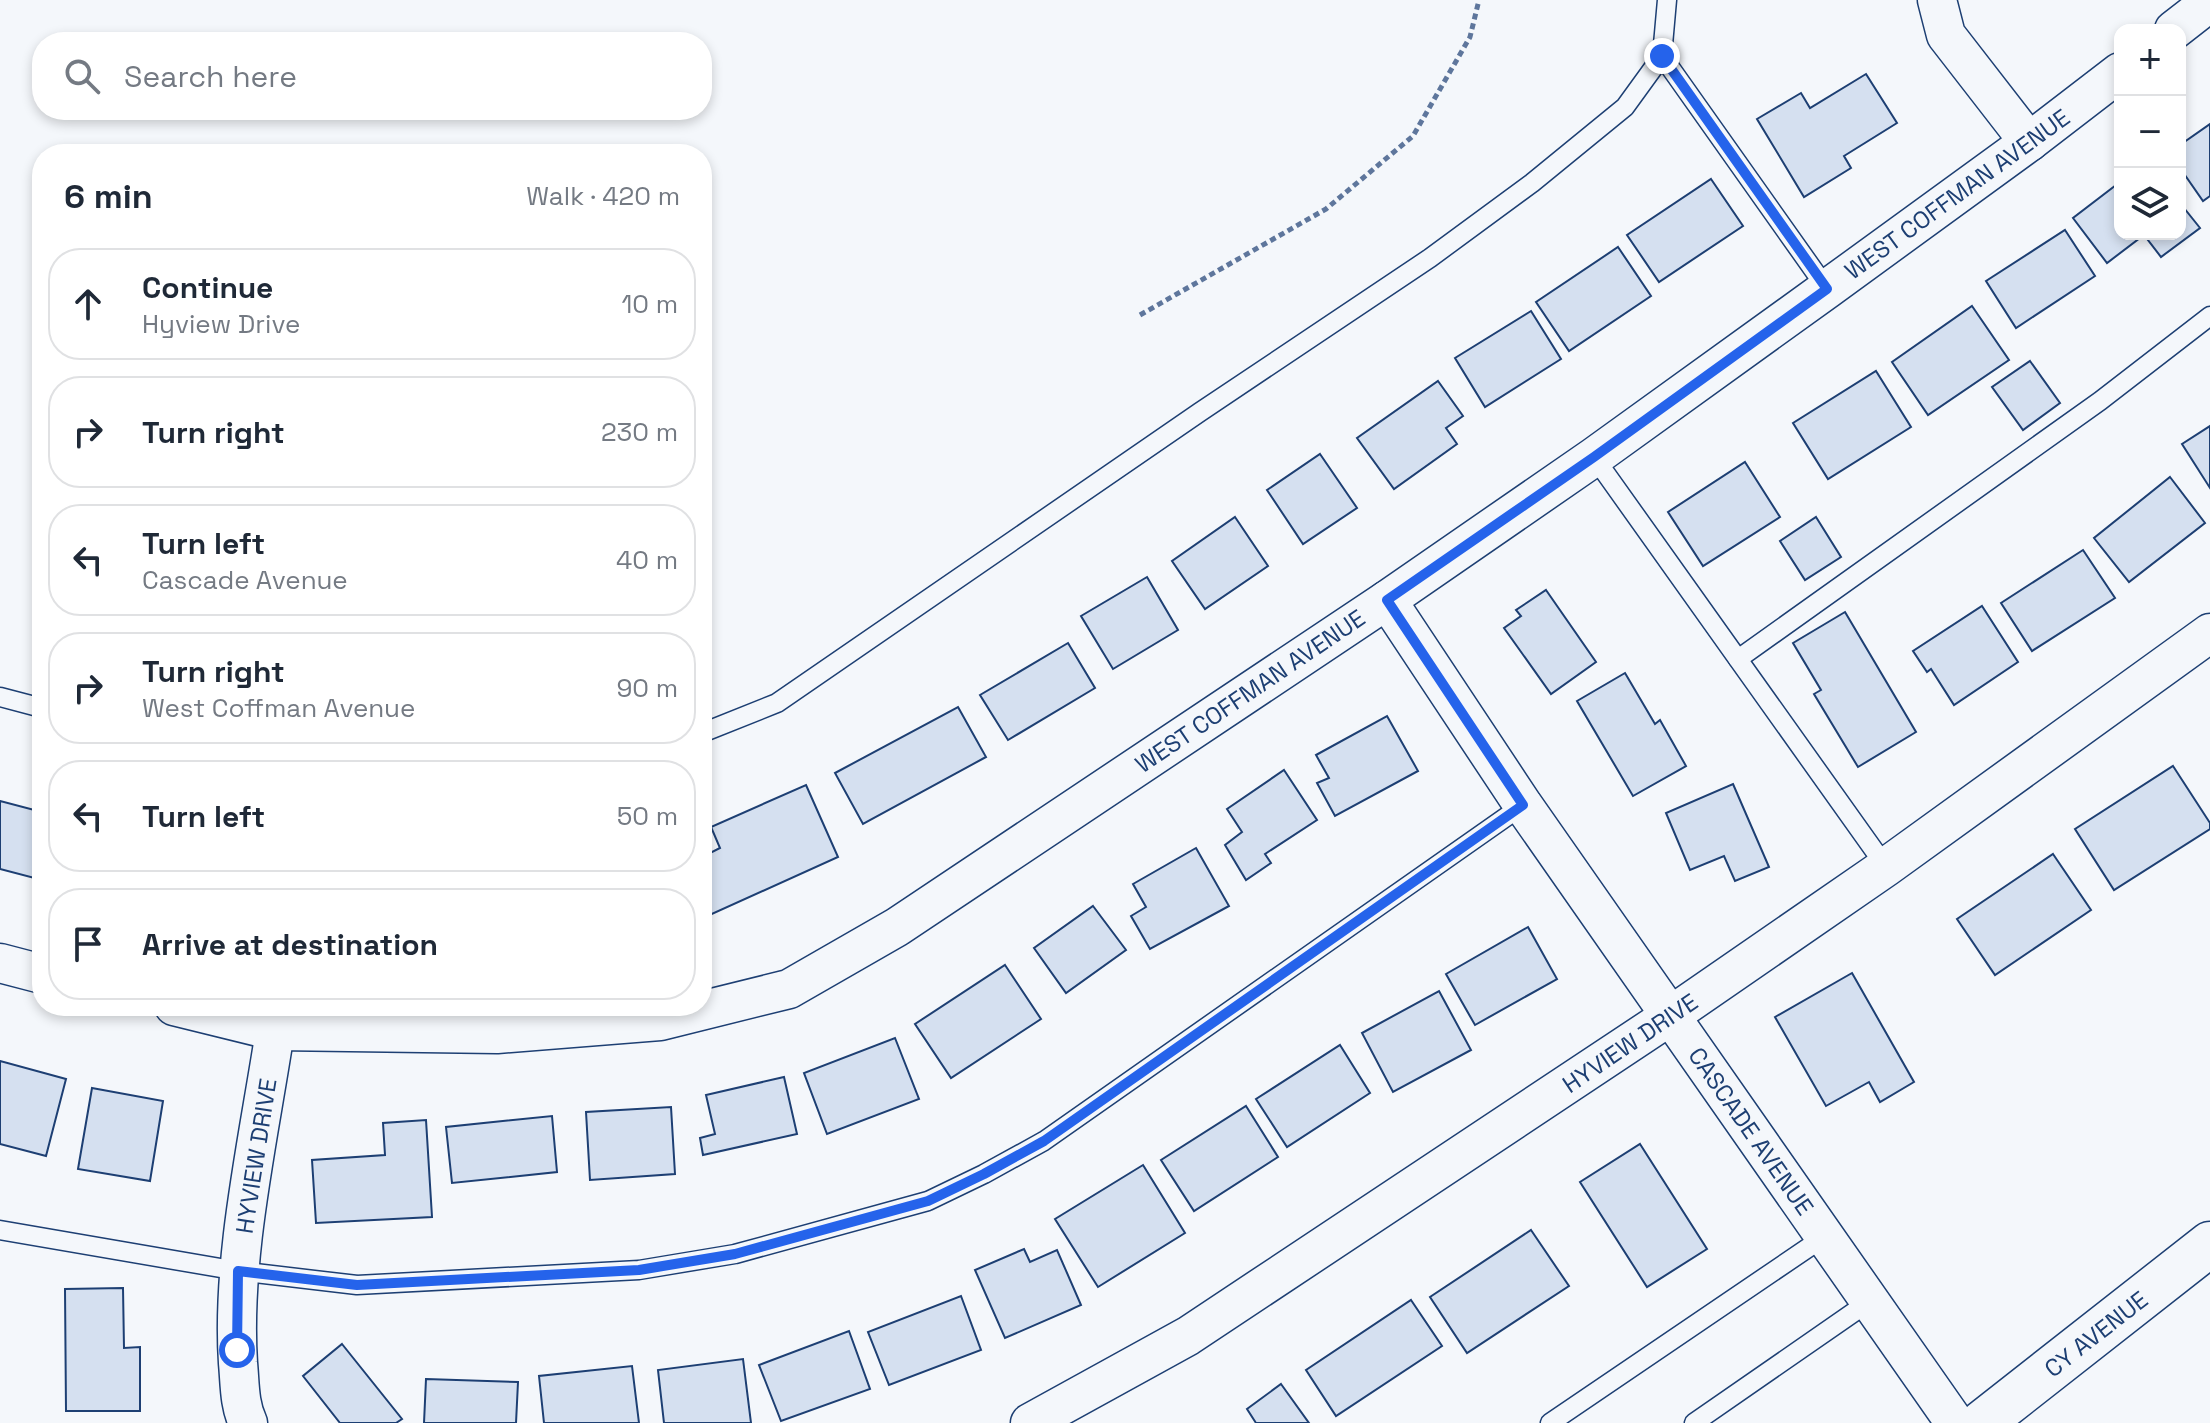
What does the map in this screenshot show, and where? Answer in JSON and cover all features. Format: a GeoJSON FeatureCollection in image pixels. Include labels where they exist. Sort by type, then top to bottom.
{"type":"FeatureCollection","features":[{"type":"Feature","properties":{"kind":"main road","name":"CY AVENUE"},"geometry":{"type":"LineString","coordinates":[[1982,1423],[2210,1244]]}},
{"type":"Feature","properties":{"kind":"street"},"geometry":{"type":"LineString","coordinates":[[1937,0],[1946,35],[2029,142]]}},
{"type":"Feature","properties":{"kind":"street"},"geometry":{"type":"LineString","coordinates":[[2182,24],[2210,2]]}},
{"type":"Feature","properties":{"kind":"street","name":"WEST COFFMAN AVENUE"},"geometry":{"type":"LineString","coordinates":[[712,1008],[789,989],[897,927],[1387,600],[1594,457],[2029,142],[2114,77]]}},
{"type":"Feature","properties":{"kind":"street","name":"CASCADE AVENUE"},"geometry":{"type":"LineString","coordinates":[[1387,600],[1523,805],[1955,1423]]}},
{"type":"Feature","properties":{"kind":"street","name":"HYVIEW DRIVE"},"geometry":{"type":"LineString","coordinates":[[1030,1423],[1188,1336],[1670,1016],[1886,867],[2210,633]]}},
{"type":"Feature","properties":{"kind":"street"},"geometry":{"type":"LineString","coordinates":[[0,963],[32,971]]}},
{"type":"Feature","properties":{"kind":"street","name":"WEST COFFMAN AVENUE"},"geometry":{"type":"LineString","coordinates":[[214,1016],[275,1031],[497,1034],[660,1021],[680,1016]]}},
{"type":"Feature","properties":{"kind":"street","name":"HYVIEW DRIVE"},"geometry":{"type":"LineString","coordinates":[[248,1423],[241,1409],[237,1350],[238,1271],[275,1031]]}},
{"type":"Feature","properties":{"kind":"lane"},"geometry":{"type":"LineString","coordinates":[[712,729],[777,703],[1430,258],[1532,183],[1625,107],[1662,56],[1667,0]]}},
{"type":"Feature","properties":{"kind":"lane"},"geometry":{"type":"LineString","coordinates":[[1662,56],[1827,289]]}},
{"type":"Feature","properties":{"kind":"lane"},"geometry":{"type":"LineString","coordinates":[[1738,659],[2100,401],[2210,316]]}},
{"type":"Feature","properties":{"kind":"lane"},"geometry":{"type":"LineString","coordinates":[[1594,457],[1886,867]]}},
{"type":"Feature","properties":{"kind":"lane"},"geometry":{"type":"LineString","coordinates":[[0,697],[32,705]]}},
{"type":"Feature","properties":{"kind":"lane"},"geometry":{"type":"LineString","coordinates":[[0,1230],[238,1271],[357,1285],[639,1270],[735,1254],[928,1201],[1044,1141],[1523,805]]}},
{"type":"Feature","properties":{"kind":"lane"},"geometry":{"type":"LineString","coordinates":[[1550,1423],[1824,1237]]}},
{"type":"Feature","properties":{"kind":"lane"},"geometry":{"type":"LineString","coordinates":[[1694,1423],[1870,1301]]}},
{"type":"Feature","properties":{"kind":"path"},"geometry":{"type":"LineString","coordinates":[[1140,315],[1326,209],[1413,136],[1470,37],[1479,0]]}},
{"type":"Feature","properties":{"kind":"building"},"geometry":{"type":"Polygon","coordinates":[[[1866,74],[1897,123],[1844,156],[1851,168],[1804,197],[1757,119],[1801,93],[1810,108],[1866,74]]]}},
{"type":"Feature","properties":{"kind":"building"},"geometry":{"type":"Polygon","coordinates":[[[2210,124],[2210,196],[2203,201],[2186,177],[2186,141],[2210,124]]]}},
{"type":"Feature","properties":{"kind":"building"},"geometry":{"type":"Polygon","coordinates":[[[1711,179],[1743,226],[1659,282],[1627,235],[1711,179]]]}},
{"type":"Feature","properties":{"kind":"building"},"geometry":{"type":"Polygon","coordinates":[[[2114,187],[2114,240],[2137,240],[2107,263],[2073,218],[2114,187]]]}},
{"type":"Feature","properties":{"kind":"building"},"geometry":{"type":"Polygon","coordinates":[[[2186,210],[2200,228],[2186,238],[2186,210]]]}},
{"type":"Feature","properties":{"kind":"building"},"geometry":{"type":"Polygon","coordinates":[[[2065,230],[2095,276],[2016,328],[1986,281],[2065,230]]]}},
{"type":"Feature","properties":{"kind":"building"},"geometry":{"type":"Polygon","coordinates":[[[2148,240],[2184,240],[2161,257],[2148,240]]]}},
{"type":"Feature","properties":{"kind":"building"},"geometry":{"type":"Polygon","coordinates":[[[1618,247],[1651,296],[1569,351],[1536,302],[1618,247]]]}},
{"type":"Feature","properties":{"kind":"building"},"geometry":{"type":"Polygon","coordinates":[[[1972,306],[2009,360],[1928,415],[1892,362],[1972,306]]]}},
{"type":"Feature","properties":{"kind":"building"},"geometry":{"type":"Polygon","coordinates":[[[1531,311],[1561,359],[1485,407],[1455,358],[1531,311]]]}},
{"type":"Feature","properties":{"kind":"building"},"geometry":{"type":"Polygon","coordinates":[[[2030,361],[2060,403],[2023,430],[1992,387],[2030,361]]]}},
{"type":"Feature","properties":{"kind":"building"},"geometry":{"type":"Polygon","coordinates":[[[1876,371],[1911,427],[1828,479],[1793,423],[1876,371]]]}},
{"type":"Feature","properties":{"kind":"building"},"geometry":{"type":"Polygon","coordinates":[[[1438,381],[1463,416],[1446,428],[1457,444],[1394,489],[1357,438],[1438,381]]]}},
{"type":"Feature","properties":{"kind":"building"},"geometry":{"type":"Polygon","coordinates":[[[2210,426],[2210,488],[2182,444],[2210,426]]]}},
{"type":"Feature","properties":{"kind":"building"},"geometry":{"type":"Polygon","coordinates":[[[1320,454],[1357,508],[1303,544],[1267,490],[1320,454]]]}},
{"type":"Feature","properties":{"kind":"building"},"geometry":{"type":"Polygon","coordinates":[[[1745,462],[1780,517],[1703,566],[1668,512],[1745,462]]]}},
{"type":"Feature","properties":{"kind":"building"},"geometry":{"type":"Polygon","coordinates":[[[2170,477],[2205,523],[2129,582],[2094,538],[2170,477]]]}},
{"type":"Feature","properties":{"kind":"building"},"geometry":{"type":"Polygon","coordinates":[[[1235,517],[1268,566],[1205,609],[1172,561],[1235,517]]]}},
{"type":"Feature","properties":{"kind":"building"},"geometry":{"type":"Polygon","coordinates":[[[1816,517],[1841,557],[1805,580],[1780,541],[1816,517]]]}},
{"type":"Feature","properties":{"kind":"building"},"geometry":{"type":"Polygon","coordinates":[[[2083,550],[2115,598],[2032,651],[2001,603],[2083,550]]]}},
{"type":"Feature","properties":{"kind":"building"},"geometry":{"type":"Polygon","coordinates":[[[1147,577],[1178,630],[1113,669],[1081,616],[1147,577]]]}},
{"type":"Feature","properties":{"kind":"building"},"geometry":{"type":"Polygon","coordinates":[[[1546,590],[1596,662],[1551,694],[1504,628],[1521,616],[1516,610],[1546,590]]]}},
{"type":"Feature","properties":{"kind":"building"},"geometry":{"type":"Polygon","coordinates":[[[1982,606],[2018,662],[1954,705],[1931,669],[1927,672],[1913,651],[1982,606]]]}},
{"type":"Feature","properties":{"kind":"building"},"geometry":{"type":"Polygon","coordinates":[[[1845,612],[1916,732],[1858,767],[1814,694],[1821,690],[1793,643],[1845,612]]]}},
{"type":"Feature","properties":{"kind":"building"},"geometry":{"type":"Polygon","coordinates":[[[1068,643],[1095,688],[1008,740],[980,695],[1068,643]]]}},
{"type":"Feature","properties":{"kind":"building"},"geometry":{"type":"Polygon","coordinates":[[[1625,673],[1655,724],[1660,720],[1686,766],[1633,796],[1577,701],[1625,673]]]}},
{"type":"Feature","properties":{"kind":"building"},"geometry":{"type":"Polygon","coordinates":[[[958,707],[986,757],[863,824],[835,773],[958,707]]]}},
{"type":"Feature","properties":{"kind":"building"},"geometry":{"type":"Polygon","coordinates":[[[1387,716],[1418,771],[1335,816],[1317,783],[1329,778],[1316,755],[1387,716]]]}},
{"type":"Feature","properties":{"kind":"building"},"geometry":{"type":"Polygon","coordinates":[[[2173,766],[2210,823],[2210,829],[2114,890],[2075,829],[2173,766]]]}},
{"type":"Feature","properties":{"kind":"building"},"geometry":{"type":"Polygon","coordinates":[[[1284,770],[1317,820],[1265,854],[1271,863],[1246,880],[1225,845],[1242,832],[1227,809],[1284,770]]]}},
{"type":"Feature","properties":{"kind":"building"},"geometry":{"type":"Polygon","coordinates":[[[1733,784],[1769,867],[1735,881],[1724,856],[1690,870],[1666,813],[1733,784]]]}},
{"type":"Feature","properties":{"kind":"building"},"geometry":{"type":"Polygon","coordinates":[[[806,785],[838,857],[712,914],[712,852],[720,848],[712,827],[806,785]]]}},
{"type":"Feature","properties":{"kind":"building"},"geometry":{"type":"Polygon","coordinates":[[[0,801],[32,809],[32,877],[0,869],[0,801]]]}},
{"type":"Feature","properties":{"kind":"building"},"geometry":{"type":"Polygon","coordinates":[[[1196,848],[1229,906],[1150,949],[1131,916],[1146,907],[1133,884],[1196,848]]]}},
{"type":"Feature","properties":{"kind":"building"},"geometry":{"type":"Polygon","coordinates":[[[2053,854],[2091,910],[1995,975],[1957,919],[2053,854]]]}},
{"type":"Feature","properties":{"kind":"building"},"geometry":{"type":"Polygon","coordinates":[[[1093,906],[1126,950],[1066,993],[1034,948],[1093,906]]]}},
{"type":"Feature","properties":{"kind":"building"},"geometry":{"type":"Polygon","coordinates":[[[1528,927],[1557,979],[1475,1025],[1446,974],[1528,927]]]}},
{"type":"Feature","properties":{"kind":"building"},"geometry":{"type":"Polygon","coordinates":[[[1005,965],[1041,1019],[951,1078],[915,1024],[1005,965]]]}},
{"type":"Feature","properties":{"kind":"building"},"geometry":{"type":"Polygon","coordinates":[[[1852,973],[1914,1082],[1880,1102],[1869,1082],[1826,1106],[1775,1017],[1852,973]]]}},
{"type":"Feature","properties":{"kind":"building"},"geometry":{"type":"Polygon","coordinates":[[[1439,991],[1471,1050],[1393,1092],[1362,1033],[1439,991]]]}},
{"type":"Feature","properties":{"kind":"building"},"geometry":{"type":"Polygon","coordinates":[[[895,1038],[919,1099],[827,1134],[804,1073],[895,1038]]]}},
{"type":"Feature","properties":{"kind":"building"},"geometry":{"type":"Polygon","coordinates":[[[1340,1045],[1370,1093],[1287,1147],[1256,1099],[1340,1045]]]}},
{"type":"Feature","properties":{"kind":"building"},"geometry":{"type":"Polygon","coordinates":[[[0,1061],[66,1079],[46,1156],[0,1144],[0,1061]]]}},
{"type":"Feature","properties":{"kind":"building"},"geometry":{"type":"Polygon","coordinates":[[[784,1077],[797,1134],[703,1155],[700,1138],[715,1134],[706,1095],[784,1077]]]}},
{"type":"Feature","properties":{"kind":"building"},"geometry":{"type":"Polygon","coordinates":[[[92,1088],[163,1101],[150,1181],[78,1169],[92,1088]]]}},
{"type":"Feature","properties":{"kind":"building"},"geometry":{"type":"Polygon","coordinates":[[[1246,1106],[1278,1157],[1194,1211],[1161,1160],[1246,1106]]]}},
{"type":"Feature","properties":{"kind":"building"},"geometry":{"type":"Polygon","coordinates":[[[671,1107],[675,1174],[590,1180],[586,1112],[671,1107]]]}},
{"type":"Feature","properties":{"kind":"building"},"geometry":{"type":"Polygon","coordinates":[[[552,1116],[557,1172],[452,1183],[446,1127],[552,1116]]]}},
{"type":"Feature","properties":{"kind":"building"},"geometry":{"type":"Polygon","coordinates":[[[426,1120],[432,1217],[316,1223],[312,1160],[385,1155],[383,1123],[426,1120]]]}},
{"type":"Feature","properties":{"kind":"building"},"geometry":{"type":"Polygon","coordinates":[[[1640,1144],[1707,1249],[1647,1287],[1580,1182],[1640,1144]]]}},
{"type":"Feature","properties":{"kind":"building"},"geometry":{"type":"Polygon","coordinates":[[[1143,1165],[1185,1233],[1098,1287],[1055,1219],[1143,1165]]]}},
{"type":"Feature","properties":{"kind":"building"},"geometry":{"type":"Polygon","coordinates":[[[1531,1230],[1569,1286],[1467,1353],[1430,1297],[1531,1230]]]}},
{"type":"Feature","properties":{"kind":"building"},"geometry":{"type":"Polygon","coordinates":[[[1024,1249],[1030,1262],[1057,1250],[1081,1305],[1005,1338],[975,1270],[1024,1249]]]}},
{"type":"Feature","properties":{"kind":"building"},"geometry":{"type":"Polygon","coordinates":[[[123,1288],[124,1348],[140,1347],[140,1411],[66,1411],[65,1289],[123,1288]]]}},
{"type":"Feature","properties":{"kind":"building"},"geometry":{"type":"Polygon","coordinates":[[[961,1296],[981,1350],[889,1385],[868,1332],[961,1296]]]}},
{"type":"Feature","properties":{"kind":"building"},"geometry":{"type":"Polygon","coordinates":[[[1411,1300],[1442,1346],[1336,1416],[1306,1370],[1411,1300]]]}},
{"type":"Feature","properties":{"kind":"building"},"geometry":{"type":"Polygon","coordinates":[[[849,1331],[870,1389],[781,1421],[759,1365],[849,1331]]]}},
{"type":"Feature","properties":{"kind":"building"},"geometry":{"type":"Polygon","coordinates":[[[342,1344],[402,1419],[396,1423],[340,1423],[303,1376],[342,1344]]]}},
{"type":"Feature","properties":{"kind":"building"},"geometry":{"type":"Polygon","coordinates":[[[743,1359],[751,1423],[664,1423],[658,1370],[743,1359]]]}},
{"type":"Feature","properties":{"kind":"building"},"geometry":{"type":"Polygon","coordinates":[[[632,1366],[639,1423],[544,1423],[539,1376],[632,1366]]]}},
{"type":"Feature","properties":{"kind":"building"},"geometry":{"type":"Polygon","coordinates":[[[426,1379],[518,1382],[516,1423],[424,1423],[426,1379]]]}},
{"type":"Feature","properties":{"kind":"building"},"geometry":{"type":"Polygon","coordinates":[[[1281,1384],[1309,1423],[1256,1423],[1247,1409],[1281,1384]]]}},
{"type":"Feature","properties":{"kind":"route"},"geometry":{"type":"LineString","coordinates":[[237,1350],[238,1271],[357,1285],[639,1270],[735,1254],[928,1201],[1044,1141],[1523,805],[1387,600],[1594,457],[1827,289],[1662,56]]}}]}
